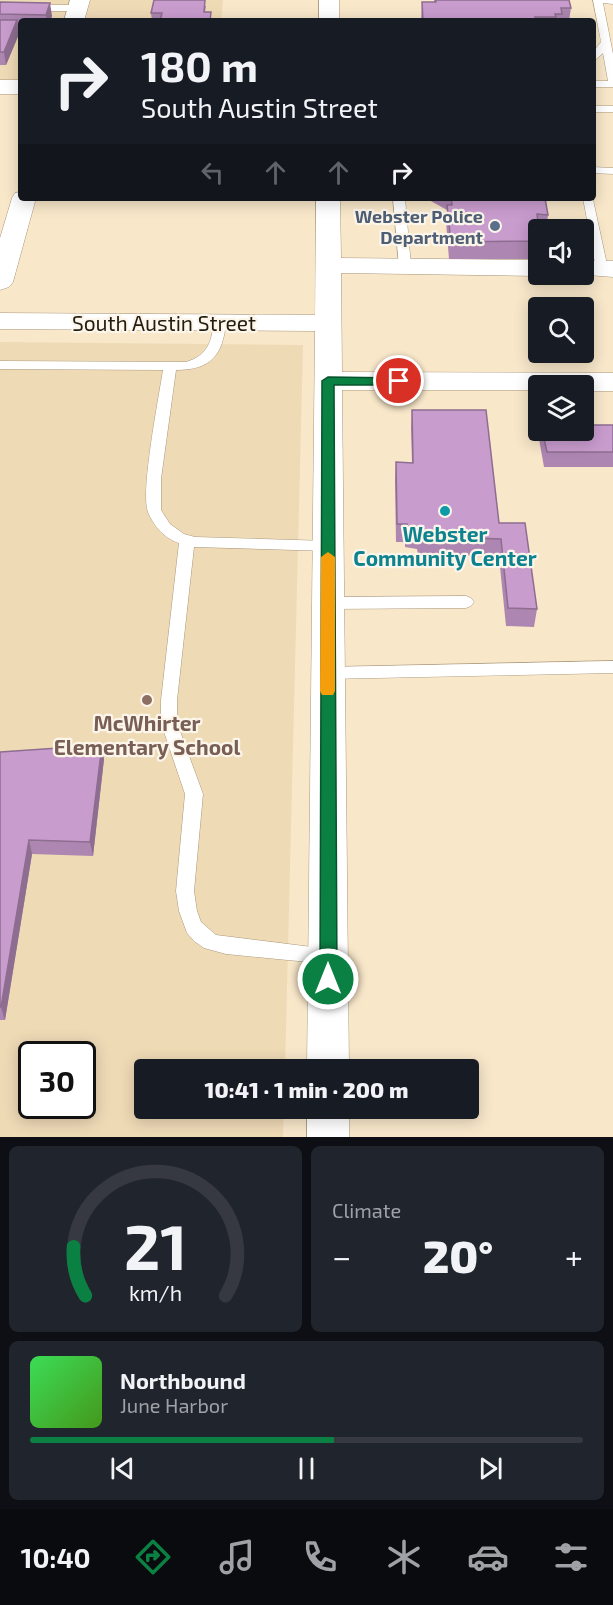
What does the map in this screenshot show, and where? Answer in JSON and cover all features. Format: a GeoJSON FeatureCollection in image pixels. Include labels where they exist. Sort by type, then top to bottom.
{"type":"FeatureCollection","features":[{"type":"Feature","properties":{"kind":"street"},"geometry":{"type":"LineString","coordinates":[[329,0],[329,18]]}},
{"type":"Feature","properties":{"kind":"street"},"geometry":{"type":"LineString","coordinates":[[0,87],[18,87]]}},
{"type":"Feature","properties":{"kind":"street"},"geometry":{"type":"LineString","coordinates":[[0,282],[23,201]]}},
{"type":"Feature","properties":{"kind":"street"},"geometry":{"type":"LineString","coordinates":[[328,201],[328,1059]]}},
{"type":"Feature","properties":{"kind":"street"},"geometry":{"type":"LineString","coordinates":[[328,265],[528,268]]}},
{"type":"Feature","properties":{"kind":"street","name":"South Austin Street"},"geometry":{"type":"LineString","coordinates":[[0,321],[328,323]]}},
{"type":"Feature","properties":{"kind":"street"},"geometry":{"type":"LineString","coordinates":[[328,381],[613,382]]}},
{"type":"Feature","properties":{"kind":"street"},"geometry":{"type":"LineString","coordinates":[[328,1119],[328,1137]]}},
{"type":"Feature","properties":{"kind":"lane"},"geometry":{"type":"LineString","coordinates":[[596,84],[613,83],[598,0],[613,1]]}},
{"type":"Feature","properties":{"kind":"lane"},"geometry":{"type":"LineString","coordinates":[[0,8],[77,10]]}},
{"type":"Feature","properties":{"kind":"lane"},"geometry":{"type":"LineString","coordinates":[[596,55],[606,42]]}},
{"type":"Feature","properties":{"kind":"lane"},"geometry":{"type":"LineString","coordinates":[[596,109],[613,109]]}},
{"type":"Feature","properties":{"kind":"lane"},"geometry":{"type":"LineString","coordinates":[[596,170],[613,171]]}},
{"type":"Feature","properties":{"kind":"lane"},"geometry":{"type":"LineString","coordinates":[[399,201],[405,266]]}},
{"type":"Feature","properties":{"kind":"lane"},"geometry":{"type":"LineString","coordinates":[[589,201],[599,269]]}},
{"type":"Feature","properties":{"kind":"lane"},"geometry":{"type":"LineString","coordinates":[[0,365],[187,366],[205,361],[213,354],[218,342],[220,322]]}},
{"type":"Feature","properties":{"kind":"lane"},"geometry":{"type":"LineString","coordinates":[[170,366],[154,479],[154,510],[165,528],[179,538],[187,540],[328,546]]}},
{"type":"Feature","properties":{"kind":"lane"},"geometry":{"type":"LineString","coordinates":[[187,540],[174,652],[169,723],[194,794],[185,891],[190,920],[201,935],[226,946],[328,956]]}},
{"type":"Feature","properties":{"kind":"lane"},"geometry":{"type":"LineString","coordinates":[[328,603],[466,602]]}},
{"type":"Feature","properties":{"kind":"lane"},"geometry":{"type":"LineString","coordinates":[[327,673],[613,667]]}},
{"type":"Feature","properties":{"kind":"shaded area"},"geometry":{"type":"Polygon","coordinates":[[[0,0],[223,0],[221,18],[18,18],[18,82],[0,82],[0,0]]]}},
{"type":"Feature","properties":{"kind":"shaded area","name":"McWhirter Elementary School"},"geometry":{"type":"Polygon","coordinates":[[[0,342],[303,345],[285,1059],[134,1059],[134,1119],[284,1119],[283,1137],[0,1137],[0,342]]]}},
{"type":"Feature","properties":{"kind":"building"},"geometry":{"type":"Polygon","coordinates":[[[154,0],[205,0],[204,12],[211,12],[210,18],[161,18],[162,13],[151,13],[154,0]]]}},
{"type":"Feature","properties":{"kind":"building"},"geometry":{"type":"Polygon","coordinates":[[[436,0],[569,0],[571,8],[561,8],[562,14],[555,14],[556,17],[423,18],[422,2],[436,2],[436,0]]]}},
{"type":"Feature","properties":{"kind":"building"},"geometry":{"type":"Polygon","coordinates":[[[0,2],[50,3],[46,15],[0,14],[0,2]]]}},
{"type":"Feature","properties":{"kind":"building"},"geometry":{"type":"Polygon","coordinates":[[[0,20],[17,20],[4,52],[0,52],[0,20]]]}},
{"type":"Feature","properties":{"kind":"building","name":"Webster Police Department"},"geometry":{"type":"Polygon","coordinates":[[[451,201],[546,201],[548,215],[537,214],[538,219],[528,219],[528,241],[451,242],[447,205],[452,205],[451,201]]]}},
{"type":"Feature","properties":{"kind":"building","name":"Webster Community Center"},"geometry":{"type":"Polygon","coordinates":[[[412,410],[486,410],[499,523],[525,523],[537,609],[508,608],[501,539],[419,536],[419,531],[406,529],[407,524],[397,524],[396,462],[413,463],[412,410]]]}},
{"type":"Feature","properties":{"kind":"building"},"geometry":{"type":"Polygon","coordinates":[[[594,425],[613,425],[613,452],[547,452],[544,441],[594,441],[594,425]]]}},
{"type":"Feature","properties":{"kind":"building"},"geometry":{"type":"Polygon","coordinates":[[[102,745],[90,842],[29,840],[0,1007],[0,752],[102,745]]]}},
{"type":"Feature","properties":{"kind":"slow traffic"},"geometry":{"type":"LineString","coordinates":[[328,557],[328,691]]}},
{"type":"Feature","properties":{"kind":"place","name":"Webster Police Department"},"geometry":{"type":"Point","coordinates":[495,226]}},
{"type":"Feature","properties":{"kind":"place","name":"Webster Community Center"},"geometry":{"type":"Point","coordinates":[445,511]}},
{"type":"Feature","properties":{"kind":"place","name":"McWhirter Elementary School"},"geometry":{"type":"Point","coordinates":[147,700]}},
{"type":"Feature","properties":{"kind":"route"},"geometry":{"type":"LineString","coordinates":[[328,979],[328,381],[399,381]]}}]}
